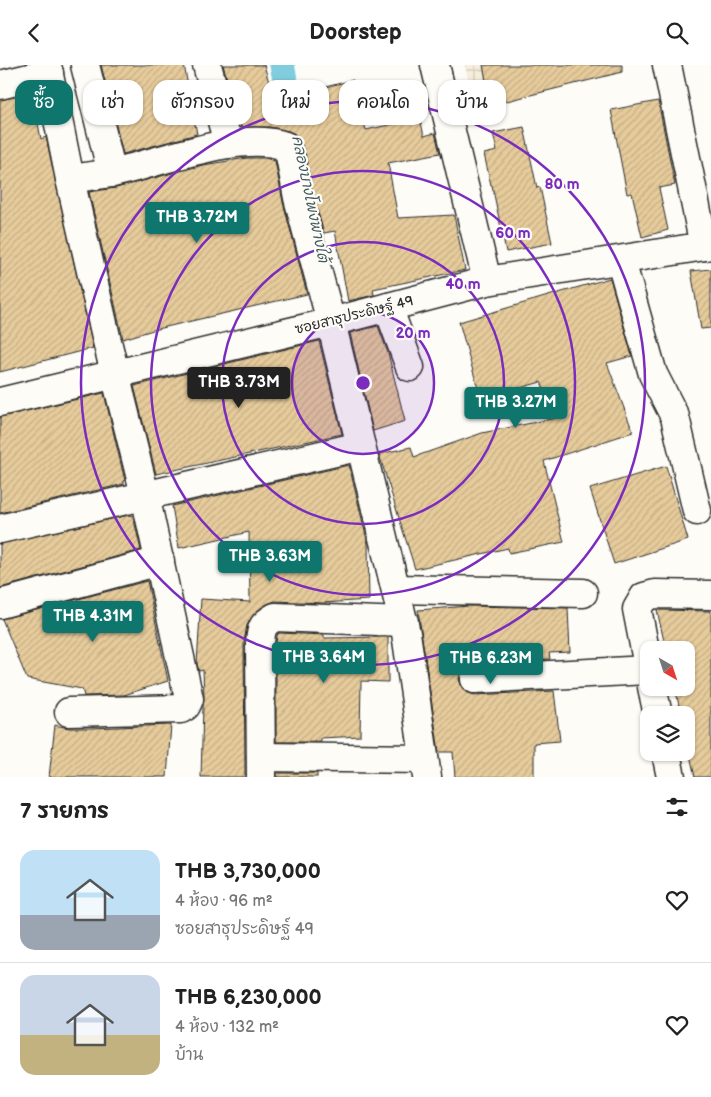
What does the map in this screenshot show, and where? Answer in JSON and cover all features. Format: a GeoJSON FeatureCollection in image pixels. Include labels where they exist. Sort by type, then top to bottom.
{"type":"FeatureCollection","features":[{"type":"Feature","properties":{"kind":"street"},"geometry":{"type":"LineString","coordinates":[[85,65],[112,173]]}},
{"type":"Feature","properties":{"kind":"street"},"geometry":{"type":"LineString","coordinates":[[208,65],[228,144]]}},
{"type":"Feature","properties":{"kind":"street"},"geometry":{"type":"LineString","coordinates":[[435,65],[487,281]]}},
{"type":"Feature","properties":{"kind":"street"},"geometry":{"type":"LineString","coordinates":[[667,65],[707,246]]}},
{"type":"Feature","properties":{"kind":"street"},"geometry":{"type":"LineString","coordinates":[[0,85],[48,69],[70,179],[145,495],[189,699],[186,706],[181,709],[69,712]]}},
{"type":"Feature","properties":{"kind":"street"},"geometry":{"type":"LineString","coordinates":[[70,179],[112,173],[237,142],[276,143],[285,146],[290,156],[298,198],[331,322],[404,622],[426,768],[261,767],[260,643],[261,630],[266,621],[276,617],[404,622]]}},
{"type":"Feature","properties":{"kind":"street","name":"ซอยสาธุประดิษฐ์ 49"},"geometry":{"type":"LineString","coordinates":[[0,402],[331,322],[487,281],[707,246]]}},
{"type":"Feature","properties":{"kind":"street"},"geometry":{"type":"LineString","coordinates":[[621,261],[653,374],[674,417],[697,511]]}},
{"type":"Feature","properties":{"kind":"street"},"geometry":{"type":"LineString","coordinates":[[388,307],[410,367]]}},
{"type":"Feature","properties":{"kind":"street"},"geometry":{"type":"LineString","coordinates":[[0,529],[361,446]]}},
{"type":"Feature","properties":{"kind":"street"},"geometry":{"type":"LineString","coordinates":[[0,604],[160,561]]}},
{"type":"Feature","properties":{"kind":"street"},"geometry":{"type":"LineString","coordinates":[[396,589],[584,593]]}},
{"type":"Feature","properties":{"kind":"street"},"geometry":{"type":"LineString","coordinates":[[643,641],[637,609],[644,597],[656,594],[711,595]]}},
{"type":"Feature","properties":{"kind":"street"},"geometry":{"type":"LineString","coordinates":[[475,679],[640,671]]}},
{"type":"Feature","properties":{"kind":"street"},"geometry":{"type":"LineString","coordinates":[[668,761],[671,777]]}},
{"type":"Feature","properties":{"kind":"shaded area"},"geometry":{"type":"Polygon","coordinates":[[[465,65],[602,65],[603,72],[506,91],[506,80],[468,80],[465,65]]]}},
{"type":"Feature","properties":{"kind":"building"},"geometry":{"type":"Polygon","coordinates":[[[101,65],[184,65],[187,80],[153,80],[153,125],[195,125],[197,134],[123,154],[116,125],[143,125],[143,80],[105,80],[101,65]]]}},
{"type":"Feature","properties":{"kind":"building"},"geometry":{"type":"Polygon","coordinates":[[[223,65],[264,65],[268,80],[262,80],[262,125],[329,125],[329,86],[339,84],[339,125],[365,125],[366,130],[388,125],[422,125],[424,136],[435,133],[440,153],[388,163],[398,218],[454,215],[465,270],[373,289],[374,295],[348,301],[335,231],[324,233],[313,195],[305,153],[299,139],[289,131],[270,127],[241,127],[240,125],[252,125],[252,80],[227,80],[223,65]]]}},
{"type":"Feature","properties":{"kind":"building"},"geometry":{"type":"Polygon","coordinates":[[[483,65],[622,65],[622,72],[506,101],[506,80],[486,80],[483,65]]]}},
{"type":"Feature","properties":{"kind":"building"},"geometry":{"type":"Polygon","coordinates":[[[15,97],[15,125],[38,125],[41,139],[46,137],[93,348],[0,372],[0,100],[15,97]]]}},
{"type":"Feature","properties":{"kind":"building"},"geometry":{"type":"Polygon","coordinates":[[[658,101],[675,185],[659,188],[668,230],[642,237],[632,193],[627,194],[611,110],[658,101]]]}},
{"type":"Feature","properties":{"kind":"building"},"geometry":{"type":"Polygon","coordinates":[[[524,127],[537,188],[540,187],[552,243],[506,252],[484,154],[497,151],[493,133],[524,127]]]}},
{"type":"Feature","properties":{"kind":"building"},"geometry":{"type":"Polygon","coordinates":[[[247,158],[265,158],[275,161],[283,202],[307,294],[153,330],[123,339],[89,192],[116,188],[203,165],[247,158]]]}},
{"type":"Feature","properties":{"kind":"building"},"geometry":{"type":"Polygon","coordinates":[[[711,269],[711,328],[701,329],[691,271],[711,269]]]}},
{"type":"Feature","properties":{"kind":"building"},"geometry":{"type":"Polygon","coordinates":[[[610,278],[632,356],[607,363],[633,432],[544,461],[564,542],[509,553],[508,548],[415,569],[379,454],[411,447],[414,457],[482,433],[556,418],[541,382],[481,399],[459,322],[610,278]]]}},
{"type":"Feature","properties":{"kind":"building"},"geometry":{"type":"Polygon","coordinates":[[[378,326],[388,353],[405,421],[373,431],[350,333],[378,326]]]}},
{"type":"Feature","properties":{"kind":"building"},"geometry":{"type":"Polygon","coordinates":[[[319,341],[342,434],[156,474],[134,386],[319,341]]]}},
{"type":"Feature","properties":{"kind":"building"},"geometry":{"type":"Polygon","coordinates":[[[104,393],[125,481],[124,484],[0,513],[0,417],[104,393]]]}},
{"type":"Feature","properties":{"kind":"building"},"geometry":{"type":"Polygon","coordinates":[[[349,465],[368,544],[369,600],[323,603],[275,601],[267,604],[254,614],[247,625],[244,642],[245,777],[201,777],[204,696],[203,670],[199,671],[197,664],[201,599],[250,602],[249,532],[179,548],[172,506],[349,465]]]}},
{"type":"Feature","properties":{"kind":"building"},"geometry":{"type":"Polygon","coordinates":[[[666,466],[688,540],[614,564],[590,489],[666,466]]]}},
{"type":"Feature","properties":{"kind":"building"},"geometry":{"type":"Polygon","coordinates":[[[129,515],[133,516],[141,550],[0,588],[0,544],[129,515]]]}},
{"type":"Feature","properties":{"kind":"building"},"geometry":{"type":"Polygon","coordinates":[[[147,581],[168,681],[124,695],[84,696],[82,689],[27,679],[2,619],[147,581]]]}},
{"type":"Feature","properties":{"kind":"building"},"geometry":{"type":"Polygon","coordinates":[[[469,606],[568,608],[570,652],[549,653],[550,659],[474,663],[466,666],[461,672],[459,679],[462,688],[468,693],[475,695],[554,691],[560,741],[534,743],[534,777],[455,777],[453,752],[439,752],[418,610],[469,606]]]}},
{"type":"Feature","properties":{"kind":"building"},"geometry":{"type":"Polygon","coordinates":[[[657,610],[711,611],[711,777],[695,777],[691,761],[695,761],[695,706],[679,706],[677,696],[695,696],[695,641],[664,641],[657,610]]]}},
{"type":"Feature","properties":{"kind":"building"},"geometry":{"type":"Polygon","coordinates":[[[279,633],[324,635],[324,638],[388,637],[388,682],[361,681],[360,736],[321,738],[321,742],[276,742],[276,644],[279,633]]]}},
{"type":"Feature","properties":{"kind":"building"},"geometry":{"type":"Polygon","coordinates":[[[55,725],[69,728],[91,728],[171,725],[167,777],[49,777],[55,725]]]}},
{"type":"Feature","properties":{"kind":"building"},"geometry":{"type":"Polygon","coordinates":[[[277,773],[317,773],[317,777],[277,777],[277,773]]]}},
{"type":"Feature","properties":{"kind":"waterway","name":"คลองบางโพงพางใต้"},"geometry":{"type":"LineString","coordinates":[[282,65],[305,175]]}}]}
